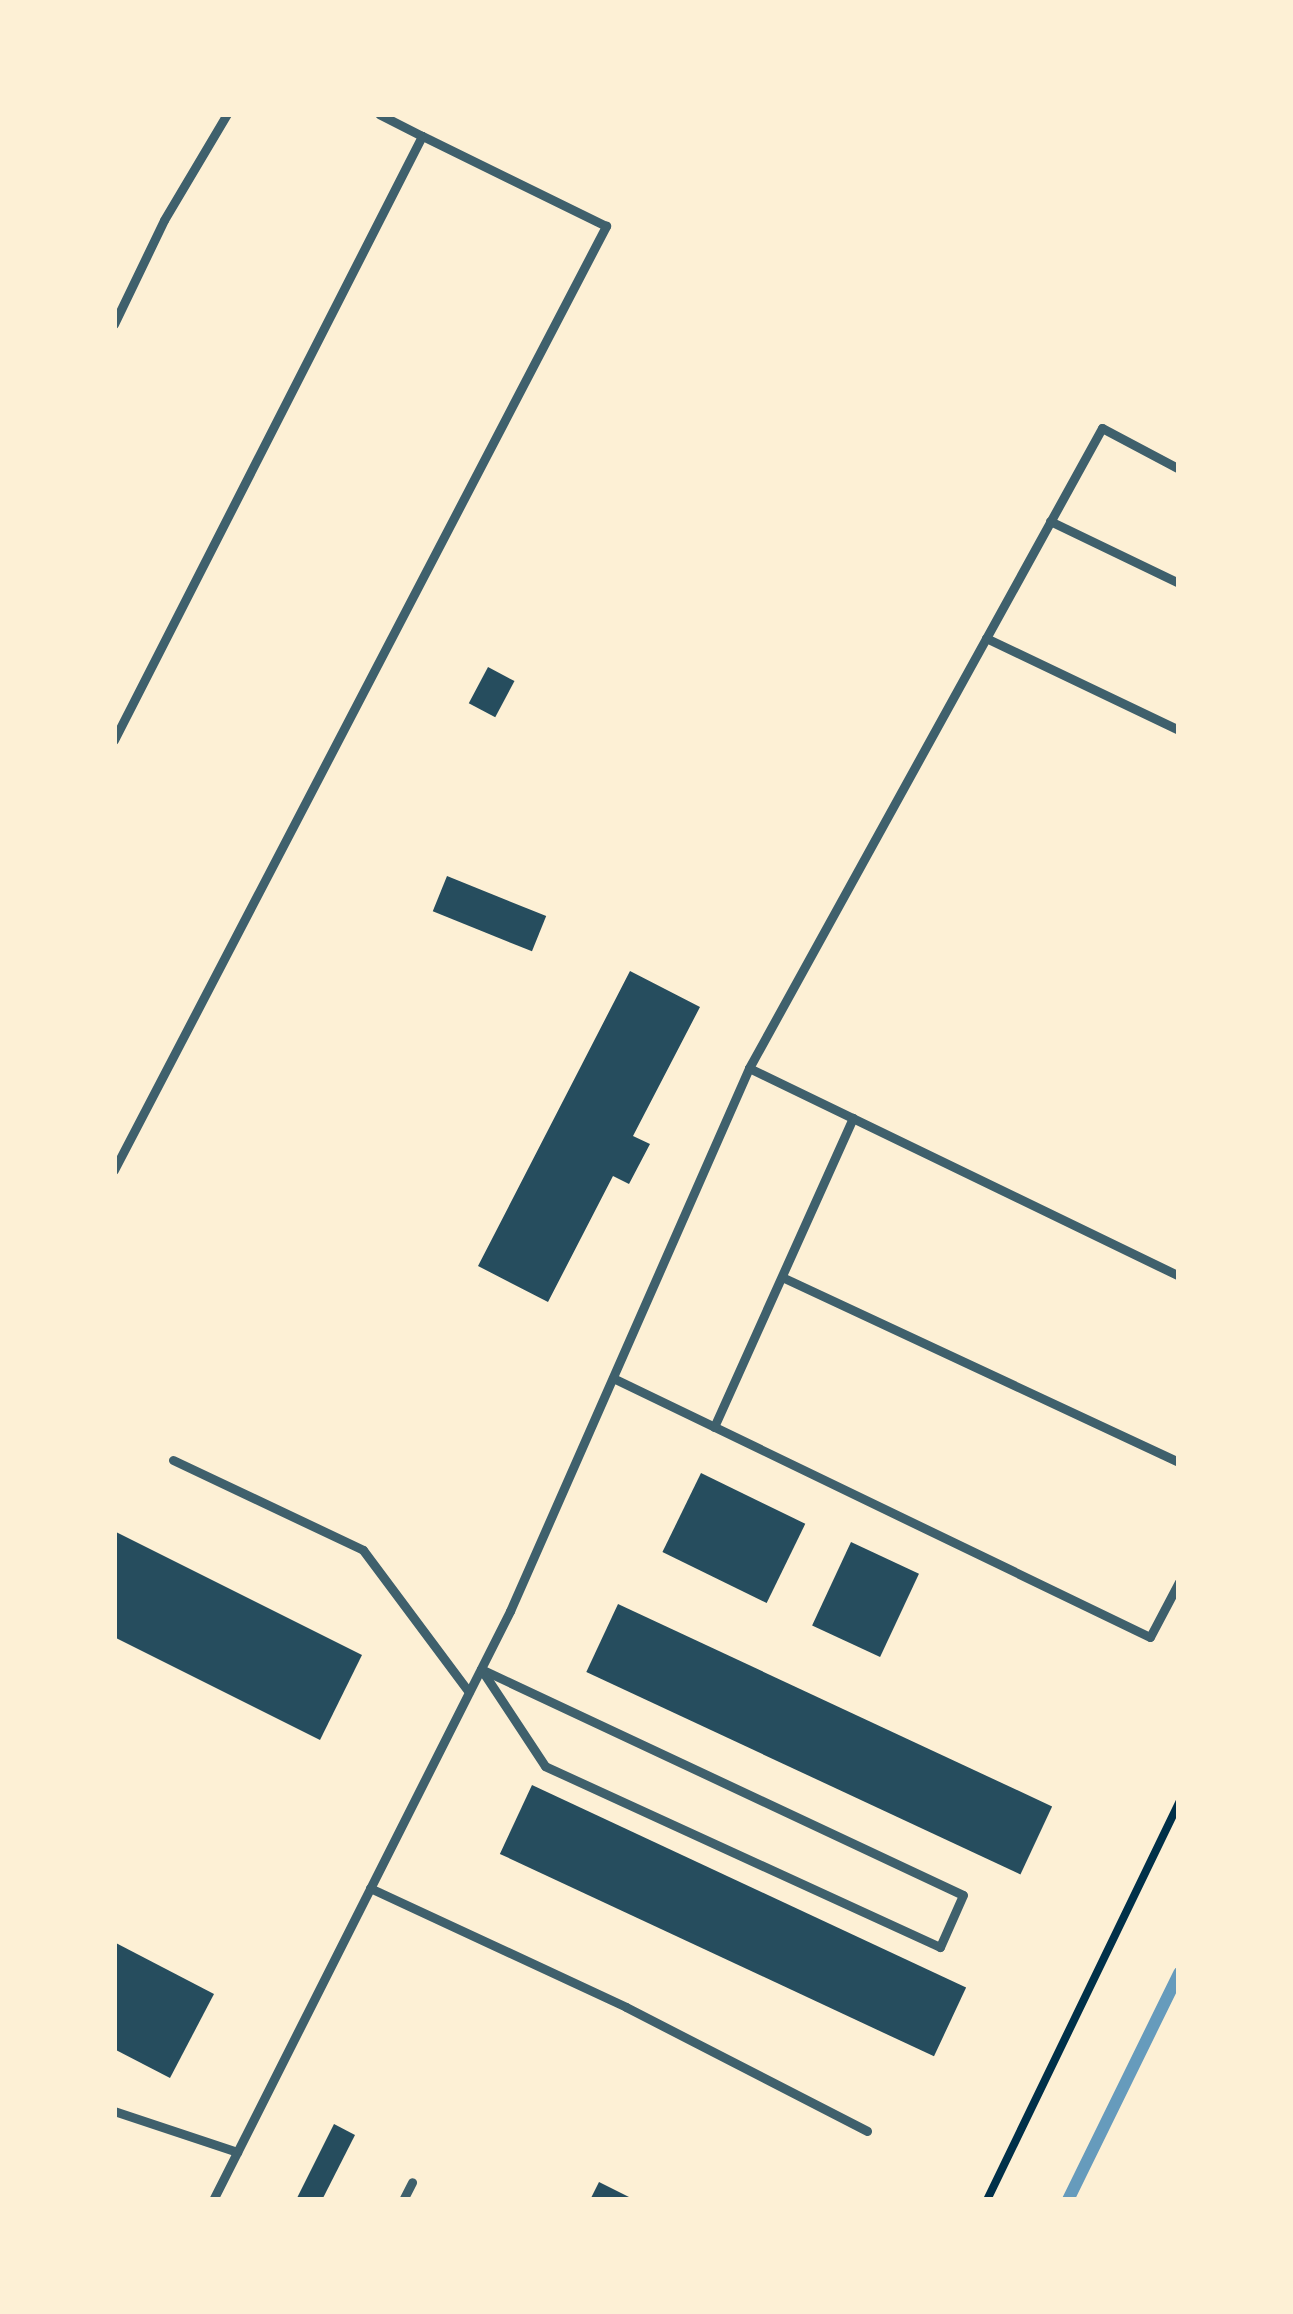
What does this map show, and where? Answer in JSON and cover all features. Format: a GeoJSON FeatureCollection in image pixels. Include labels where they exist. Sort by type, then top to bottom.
{"type":"FeatureCollection","features":[{"type":"Feature","properties":{"kind":"lane"},"geometry":{"type":"LineString","coordinates":[[114,324],[164,220],[227,114]]}},
{"type":"Feature","properties":{"kind":"lane"},"geometry":{"type":"LineString","coordinates":[[114,1171],[606,226],[379,114]]}},
{"type":"Feature","properties":{"kind":"lane"},"geometry":{"type":"LineString","coordinates":[[114,740],[422,136]]}},
{"type":"Feature","properties":{"kind":"lane"},"geometry":{"type":"LineString","coordinates":[[213,2200],[481,1669],[749,1068],[1050,521],[1102,428],[1179,469]]}},
{"type":"Feature","properties":{"kind":"lane"},"geometry":{"type":"LineString","coordinates":[[1050,521],[1179,583]]}},
{"type":"Feature","properties":{"kind":"lane"},"geometry":{"type":"LineString","coordinates":[[986,638],[1179,730]]}},
{"type":"Feature","properties":{"kind":"lane"},"geometry":{"type":"LineString","coordinates":[[749,1068],[1179,1276]]}},
{"type":"Feature","properties":{"kind":"lane"},"geometry":{"type":"LineString","coordinates":[[714,1427],[853,1118]]}},
{"type":"Feature","properties":{"kind":"lane"},"geometry":{"type":"LineString","coordinates":[[782,1276],[1179,1462]]}},
{"type":"Feature","properties":{"kind":"lane"},"geometry":{"type":"LineString","coordinates":[[613,1378],[1150,1637],[1179,1582]]}},
{"type":"Feature","properties":{"kind":"lane"},"geometry":{"type":"LineString","coordinates":[[172,1460],[363,1550],[469,1692]]}},
{"type":"Feature","properties":{"kind":"lane"},"geometry":{"type":"LineString","coordinates":[[481,1669],[963,1894],[940,1947],[545,1766],[481,1669]]}},
{"type":"Feature","properties":{"kind":"lane"},"geometry":{"type":"LineString","coordinates":[[370,1888],[626,2007],[867,2131]]}},
{"type":"Feature","properties":{"kind":"lane"},"geometry":{"type":"LineString","coordinates":[[114,2111],[237,2152]]}},
{"type":"Feature","properties":{"kind":"lane"},"geometry":{"type":"LineString","coordinates":[[403,2200],[412,2182]]}},
{"type":"Feature","properties":{"kind":"path"},"geometry":{"type":"LineString","coordinates":[[987,2200],[1179,1802]]}},
{"type":"Feature","properties":{"kind":"building"},"geometry":{"type":"Polygon","coordinates":[[[488,667],[514,681],[495,717],[469,703],[488,667]]]}},
{"type":"Feature","properties":{"kind":"building"},"geometry":{"type":"Polygon","coordinates":[[[447,876],[546,916],[532,951],[433,911],[447,876]]]}},
{"type":"Feature","properties":{"kind":"building"},"geometry":{"type":"Polygon","coordinates":[[[630,971],[700,1007],[633,1136],[650,1144],[629,1184],[613,1176],[548,1302],[478,1266],[630,971]]]}},
{"type":"Feature","properties":{"kind":"building"},"geometry":{"type":"Polygon","coordinates":[[[701,1473],[805,1524],[767,1603],[662,1552],[701,1473]]]}},
{"type":"Feature","properties":{"kind":"building"},"geometry":{"type":"Polygon","coordinates":[[[114,1531],[362,1655],[320,1740],[114,1637],[114,1531]]]}},
{"type":"Feature","properties":{"kind":"building"},"geometry":{"type":"Polygon","coordinates":[[[851,1542],[919,1574],[880,1657],[812,1625],[851,1542]]]}},
{"type":"Feature","properties":{"kind":"building"},"geometry":{"type":"Polygon","coordinates":[[[618,1604],[1052,1806],[1020,1874],[586,1672],[618,1604]]]}},
{"type":"Feature","properties":{"kind":"building"},"geometry":{"type":"Polygon","coordinates":[[[532,1785],[966,1987],[934,2056],[500,1854],[532,1785]]]}},
{"type":"Feature","properties":{"kind":"building"},"geometry":{"type":"Polygon","coordinates":[[[114,1942],[214,1994],[170,2078],[114,2049],[114,1942]]]}},
{"type":"Feature","properties":{"kind":"building"},"geometry":{"type":"Polygon","coordinates":[[[334,2124],[355,2135],[322,2200],[296,2200],[334,2124]]]}},
{"type":"Feature","properties":{"kind":"building"},"geometry":{"type":"Polygon","coordinates":[[[599,2182],[635,2200],[590,2200],[599,2182]]]}},
{"type":"Feature","properties":{"kind":"waterway"},"geometry":{"type":"LineString","coordinates":[[1068,2200],[1179,1973]]}}]}
